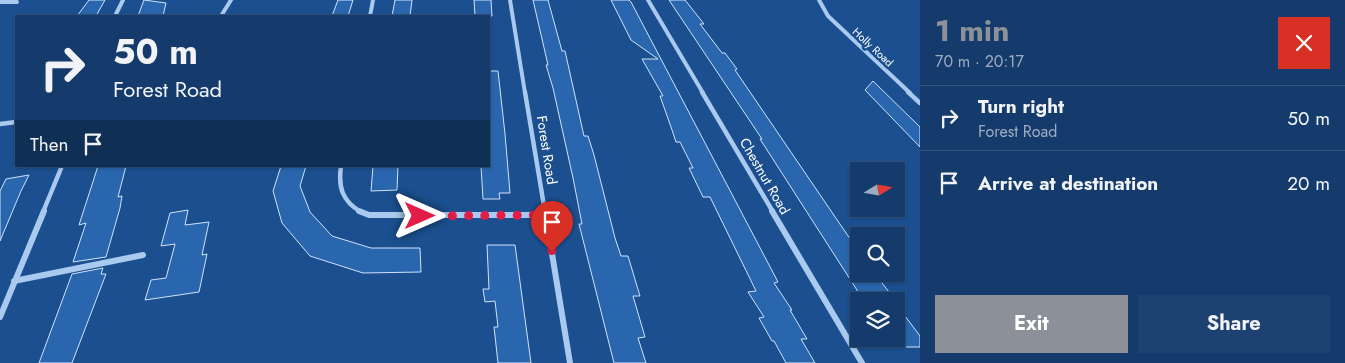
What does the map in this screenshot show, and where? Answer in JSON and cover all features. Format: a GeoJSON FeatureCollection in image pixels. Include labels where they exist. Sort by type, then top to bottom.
{"type":"FeatureCollection","features":[{"type":"Feature","properties":{"kind":"street"},"geometry":{"type":"LineString","coordinates":[[115,15],[122,0]]}},
{"type":"Feature","properties":{"kind":"street"},"geometry":{"type":"LineString","coordinates":[[222,15],[231,0]]}},
{"type":"Feature","properties":{"kind":"street"},"geometry":{"type":"LineString","coordinates":[[370,15],[374,0]]}},
{"type":"Feature","properties":{"kind":"street","name":"Forest Road"},"geometry":{"type":"LineString","coordinates":[[510,0],[570,363]]}},
{"type":"Feature","properties":{"kind":"street","name":"Chestnut Road"},"geometry":{"type":"LineString","coordinates":[[648,0],[862,363]]}},
{"type":"Feature","properties":{"kind":"street","name":"Holly Road"},"geometry":{"type":"LineString","coordinates":[[819,0],[828,16],[920,103]]}},
{"type":"Feature","properties":{"kind":"street"},"geometry":{"type":"LineString","coordinates":[[1,3],[17,2]]}},
{"type":"Feature","properties":{"kind":"street"},"geometry":{"type":"LineString","coordinates":[[0,124],[15,122]]}},
{"type":"Feature","properties":{"kind":"street"},"geometry":{"type":"LineString","coordinates":[[0,317],[48,205],[62,167]]}},
{"type":"Feature","properties":{"kind":"street"},"geometry":{"type":"LineString","coordinates":[[341,167],[340,189],[346,200],[354,210],[369,215],[546,215]]}},
{"type":"Feature","properties":{"kind":"street"},"geometry":{"type":"LineString","coordinates":[[14,281],[143,255]]}},
{"type":"Feature","properties":{"kind":"building"},"geometry":{"type":"Polygon","coordinates":[[[89,0],[105,0],[97,15],[78,15],[89,0]]]}},
{"type":"Feature","properties":{"kind":"building"},"geometry":{"type":"Polygon","coordinates":[[[144,0],[166,3],[163,15],[138,15],[144,0]]]}},
{"type":"Feature","properties":{"kind":"building"},"geometry":{"type":"Polygon","coordinates":[[[338,0],[353,0],[348,15],[332,15],[338,0]]]}},
{"type":"Feature","properties":{"kind":"building"},"geometry":{"type":"Polygon","coordinates":[[[395,0],[412,0],[410,15],[392,15],[395,0]]]}},
{"type":"Feature","properties":{"kind":"building"},"geometry":{"type":"Polygon","coordinates":[[[474,0],[491,0],[492,16],[475,15],[474,0]]]}},
{"type":"Feature","properties":{"kind":"building"},"geometry":{"type":"Polygon","coordinates":[[[533,0],[548,0],[562,51],[565,51],[584,136],[588,136],[594,155],[615,238],[621,256],[628,256],[640,296],[633,296],[645,337],[638,338],[646,363],[614,363],[579,224],[582,224],[573,178],[546,65],[548,65],[533,0]]]}},
{"type":"Feature","properties":{"kind":"building"},"geometry":{"type":"Polygon","coordinates":[[[611,0],[629,0],[631,2],[778,282],[774,283],[792,310],[790,310],[807,339],[801,339],[815,363],[786,363],[759,318],[764,317],[748,292],[756,291],[710,197],[703,197],[689,168],[693,168],[680,142],[676,142],[660,96],[663,96],[642,59],[658,59],[631,40],[611,0]]]}},
{"type":"Feature","properties":{"kind":"building"},"geometry":{"type":"Polygon","coordinates":[[[669,0],[685,0],[704,24],[700,24],[737,69],[735,70],[850,239],[850,279],[760,139],[762,139],[669,0]]]}},
{"type":"Feature","properties":{"kind":"building"},"geometry":{"type":"Polygon","coordinates":[[[490,71],[498,71],[510,193],[499,193],[500,199],[483,199],[481,167],[490,167],[490,71]]]}},
{"type":"Feature","properties":{"kind":"building"},"geometry":{"type":"Polygon","coordinates":[[[873,81],[920,127],[920,147],[865,90],[873,81]]]}},
{"type":"Feature","properties":{"kind":"building"},"geometry":{"type":"Polygon","coordinates":[[[98,167],[126,167],[118,197],[122,196],[120,208],[106,257],[73,262],[86,223],[79,225],[98,167]]]}},
{"type":"Feature","properties":{"kind":"building"},"geometry":{"type":"Polygon","coordinates":[[[281,167],[306,167],[300,186],[310,212],[332,236],[371,248],[420,248],[421,272],[363,273],[310,256],[282,223],[273,191],[281,167]]]}},
{"type":"Feature","properties":{"kind":"building"},"geometry":{"type":"Polygon","coordinates":[[[373,167],[398,167],[397,190],[371,191],[373,167]]]}},
{"type":"Feature","properties":{"kind":"building"},"geometry":{"type":"Polygon","coordinates":[[[29,175],[0,241],[0,191],[6,179],[29,175]]]}},
{"type":"Feature","properties":{"kind":"building"},"geometry":{"type":"Polygon","coordinates":[[[188,210],[185,225],[209,222],[202,255],[207,254],[199,292],[145,300],[151,280],[166,278],[175,244],[161,246],[170,213],[188,210]]]}},
{"type":"Feature","properties":{"kind":"building"},"geometry":{"type":"Polygon","coordinates":[[[487,245],[515,245],[531,363],[498,363],[494,327],[498,327],[495,301],[485,302],[483,289],[489,289],[487,245]]]}},
{"type":"Feature","properties":{"kind":"building"},"geometry":{"type":"Polygon","coordinates":[[[103,268],[101,274],[106,274],[72,363],[39,363],[72,274],[103,268]]]}},
{"type":"Feature","properties":{"kind":"building"},"geometry":{"type":"Polygon","coordinates":[[[852,282],[881,282],[889,292],[858,292],[852,282]]]}},
{"type":"Feature","properties":{"kind":"building"},"geometry":{"type":"Polygon","coordinates":[[[905,316],[920,336],[920,347],[905,347],[905,316]]]}},
{"type":"Feature","properties":{"kind":"route"},"geometry":{"type":"LineString","coordinates":[[420,216],[546,215],[552,252]]}}]}
